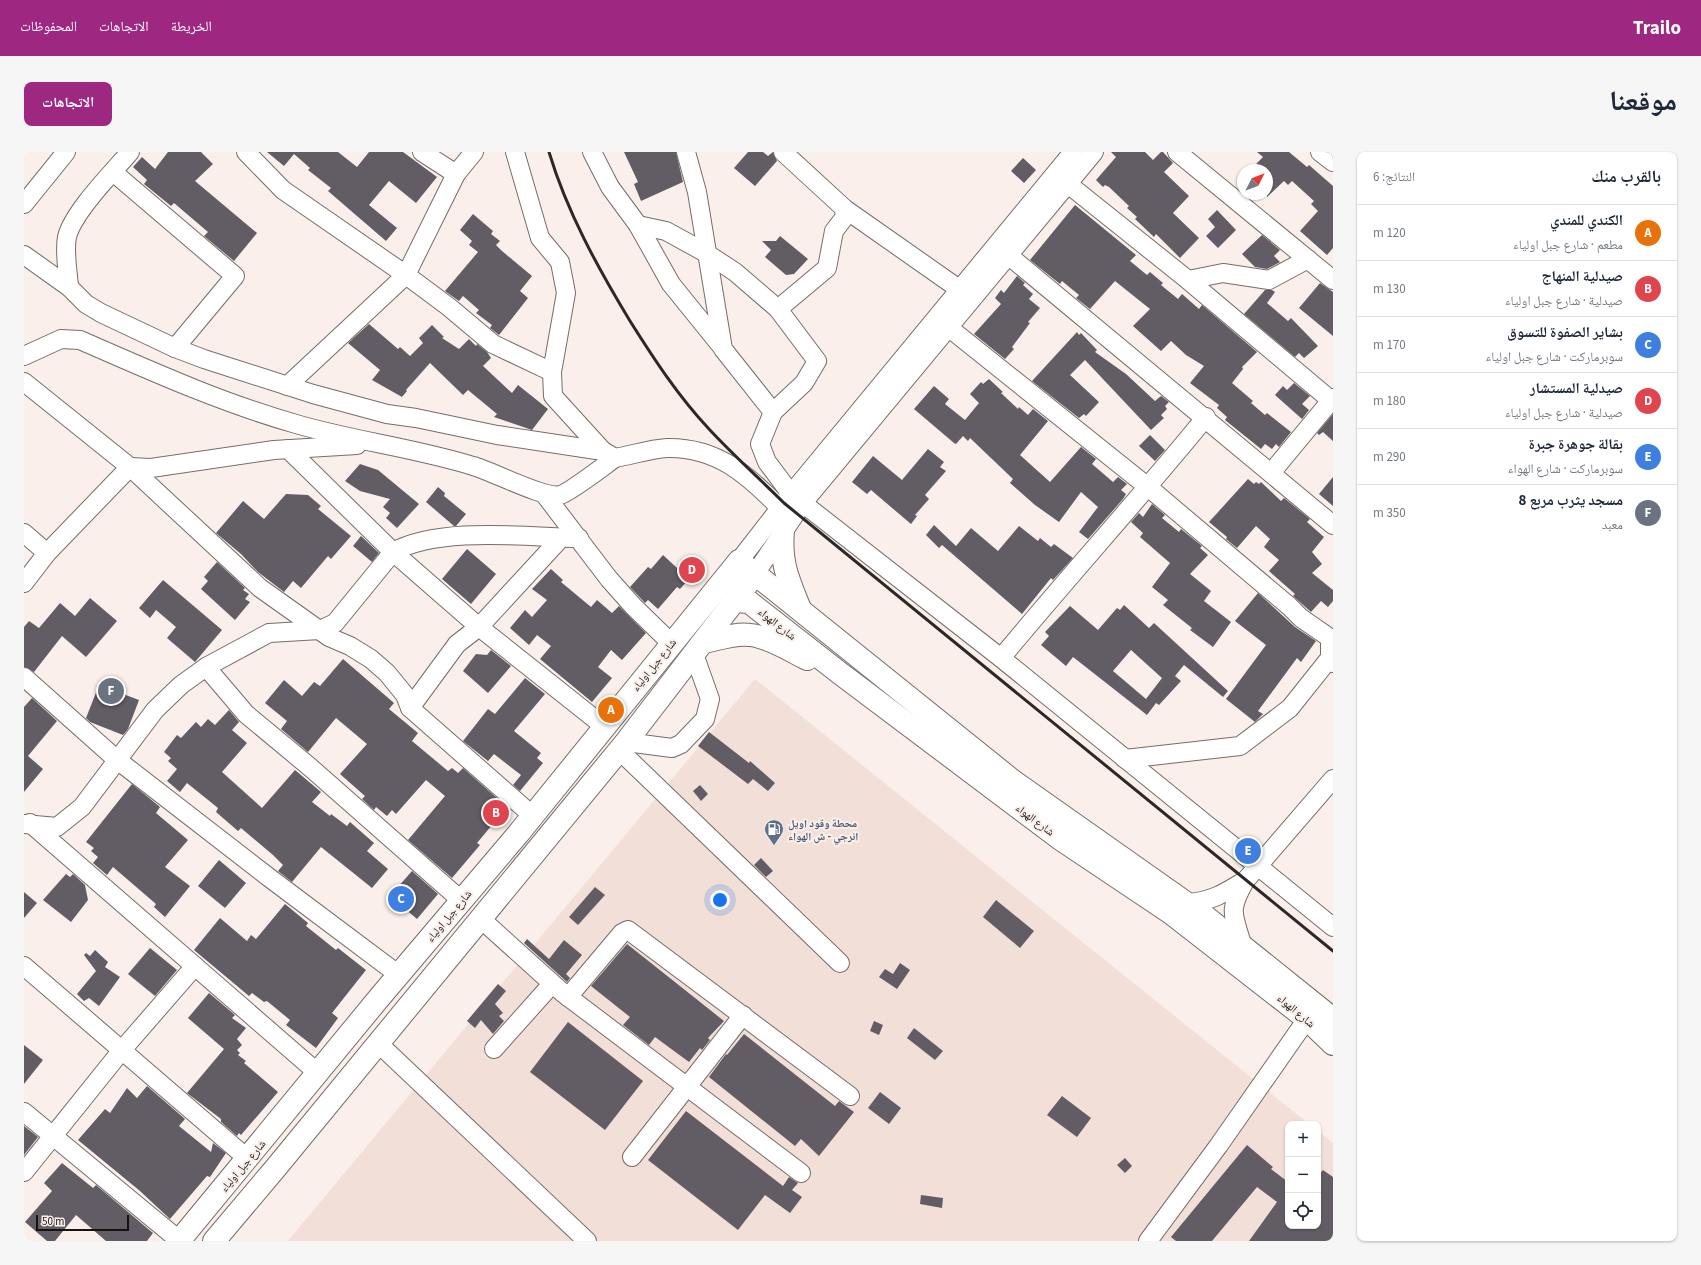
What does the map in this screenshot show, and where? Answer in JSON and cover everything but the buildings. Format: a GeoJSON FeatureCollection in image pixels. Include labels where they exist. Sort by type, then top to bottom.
{"type":"FeatureCollection","features":[{"type":"Feature","properties":{"kind":"highway"},"geometry":{"type":"LineString","coordinates":[[783,530],[781,548],[784,566],[800,610]]}},
{"type":"Feature","properties":{"kind":"highway"},"geometry":{"type":"LineString","coordinates":[[214,1241],[481,919],[622,746],[735,601],[747,568]]}},
{"type":"Feature","properties":{"kind":"highway","name":"شارع جبل اولياء"},"geometry":{"type":"LineString","coordinates":[[179,1241],[319,1074],[399,975],[533,816],[719,586],[747,568]]}},
{"type":"Feature","properties":{"kind":"highway","name":"شارع الهواء"},"geometry":{"type":"LineString","coordinates":[[747,568],[1013,781],[1187,903],[1242,944],[1333,1019]]}},
{"type":"Feature","properties":{"kind":"highway"},"geometry":{"type":"LineString","coordinates":[[719,586],[735,601]]}},
{"type":"Feature","properties":{"kind":"highway","name":"شارع الهواء"},"geometry":{"type":"LineString","coordinates":[[735,601],[749,602],[840,674],[1059,838],[1171,913],[1307,1019],[1333,1044]]}},
{"type":"Feature","properties":{"kind":"highway"},"geometry":{"type":"LineString","coordinates":[[699,648],[735,635],[751,635],[763,638],[840,674]]}},
{"type":"Feature","properties":{"kind":"street"},"geometry":{"type":"LineString","coordinates":[[24,204],[66,152]]}},
{"type":"Feature","properties":{"kind":"street"},"geometry":{"type":"LineString","coordinates":[[69,287],[68,237],[74,222],[88,202],[130,152]]}},
{"type":"Feature","properties":{"kind":"street"},"geometry":{"type":"LineString","coordinates":[[246,152],[284,190],[406,275],[449,307],[493,344],[552,372]]}},
{"type":"Feature","properties":{"kind":"street"},"geometry":{"type":"LineString","coordinates":[[422,152],[456,174]]}},
{"type":"Feature","properties":{"kind":"street"},"geometry":{"type":"LineString","coordinates":[[287,386],[406,275],[456,174],[474,152]]}},
{"type":"Feature","properties":{"kind":"street"},"geometry":{"type":"LineString","coordinates":[[514,152],[540,238],[560,262],[566,294],[552,372],[553,396],[609,454]]}},
{"type":"Feature","properties":{"kind":"street"},"geometry":{"type":"LineString","coordinates":[[592,152],[610,187],[638,225],[671,284],[773,412]]}},
{"type":"Feature","properties":{"kind":"street"},"geometry":{"type":"LineString","coordinates":[[686,152],[697,192],[706,252],[724,349]]}},
{"type":"Feature","properties":{"kind":"street"},"geometry":{"type":"LineString","coordinates":[[783,152],[845,209],[959,289]]}},
{"type":"Feature","properties":{"kind":"street"},"geometry":{"type":"LineString","coordinates":[[747,568],[783,530],[797,499],[959,289],[1073,152]]}},
{"type":"Feature","properties":{"kind":"street"},"geometry":{"type":"LineString","coordinates":[[747,568],[780,508],[797,499],[948,327],[1094,152]]}},
{"type":"Feature","properties":{"kind":"street"},"geometry":{"type":"LineString","coordinates":[[1177,152],[1333,280]]}},
{"type":"Feature","properties":{"kind":"street"},"geometry":{"type":"LineString","coordinates":[[1320,152],[1333,162]]}},
{"type":"Feature","properties":{"kind":"street"},"geometry":{"type":"LineString","coordinates":[[113,172],[236,276],[175,348]]}},
{"type":"Feature","properties":{"kind":"street"},"geometry":{"type":"LineString","coordinates":[[1068,184],[1188,280],[1332,400],[1271,474]]}},
{"type":"Feature","properties":{"kind":"street"},"geometry":{"type":"LineString","coordinates":[[778,309],[827,268],[834,231],[844,218],[845,209]]}},
{"type":"Feature","properties":{"kind":"street"},"geometry":{"type":"LineString","coordinates":[[638,225],[666,231],[706,252],[735,272],[778,309],[817,361],[804,383],[773,412],[760,444],[767,462],[797,499],[1001,658],[1333,927]]}},
{"type":"Feature","properties":{"kind":"street"},"geometry":{"type":"LineString","coordinates":[[1008,254],[1206,417],[1271,474],[1333,525]]}},
{"type":"Feature","properties":{"kind":"street"},"geometry":{"type":"LineString","coordinates":[[24,255],[69,287],[86,304],[101,313],[175,348],[287,386],[387,414],[416,418],[497,435],[609,454],[666,448],[694,450],[716,457],[753,480],[780,508]]}},
{"type":"Feature","properties":{"kind":"street"},"geometry":{"type":"LineString","coordinates":[[1188,280],[1222,273],[1269,280],[1308,260]]}},
{"type":"Feature","properties":{"kind":"street"},"geometry":{"type":"LineString","coordinates":[[948,327],[1148,487],[1290,606],[1301,618],[1330,638],[1332,658],[1290,708],[1240,746],[1125,759]]}},
{"type":"Feature","properties":{"kind":"street"},"geometry":{"type":"LineString","coordinates":[[24,356],[61,339],[80,340],[191,388],[241,406],[296,424],[374,444],[447,458],[488,470],[546,495],[561,495],[609,454]]}},
{"type":"Feature","properties":{"kind":"street"},"geometry":{"type":"LineString","coordinates":[[24,382],[130,467],[260,588],[329,637],[361,652],[382,668],[405,695],[410,708],[533,816]]}},
{"type":"Feature","properties":{"kind":"street"},"geometry":{"type":"LineString","coordinates":[[1001,658],[1084,558],[1148,487],[1206,417]]}},
{"type":"Feature","properties":{"kind":"street"},"geometry":{"type":"LineString","coordinates":[[24,583],[47,553],[130,467],[151,468],[288,449],[374,444]]}},
{"type":"Feature","properties":{"kind":"street"},"geometry":{"type":"LineString","coordinates":[[288,449],[393,552],[479,627],[605,727]]}},
{"type":"Feature","properties":{"kind":"street"},"geometry":{"type":"LineString","coordinates":[[546,495],[609,579],[633,606],[672,644]]}},
{"type":"Feature","properties":{"kind":"street"},"geometry":{"type":"LineString","coordinates":[[24,533],[47,553]]}},
{"type":"Feature","properties":{"kind":"street"},"geometry":{"type":"LineString","coordinates":[[27,823],[57,827],[82,807],[116,759],[155,710],[180,685],[206,667],[269,632],[320,630],[335,622],[393,552],[410,544],[424,541],[469,536],[579,538]]}},
{"type":"Feature","properties":{"kind":"street"},"geometry":{"type":"LineString","coordinates":[[410,708],[457,644],[479,627],[561,538]]}},
{"type":"Feature","properties":{"kind":"street"},"geometry":{"type":"LineString","coordinates":[[622,746],[672,748],[681,744],[705,719],[710,698],[699,648]]}},
{"type":"Feature","properties":{"kind":"street"},"geometry":{"type":"LineString","coordinates":[[206,667],[246,714],[312,768],[462,901]]}},
{"type":"Feature","properties":{"kind":"street"},"geometry":{"type":"LineString","coordinates":[[24,677],[116,759],[271,879],[399,975]]}},
{"type":"Feature","properties":{"kind":"street"},"geometry":{"type":"LineString","coordinates":[[622,746],[840,963]]}},
{"type":"Feature","properties":{"kind":"street"},"geometry":{"type":"LineString","coordinates":[[1242,944],[1233,910],[1236,898],[1245,881],[1333,779]]}},
{"type":"Feature","properties":{"kind":"street"},"geometry":{"type":"LineString","coordinates":[[27,823],[319,1074]]}},
{"type":"Feature","properties":{"kind":"street"},"geometry":{"type":"LineString","coordinates":[[1187,903],[1217,898],[1245,881]]}},
{"type":"Feature","properties":{"kind":"street"},"geometry":{"type":"LineString","coordinates":[[481,919],[568,997],[801,1173]]}},
{"type":"Feature","properties":{"kind":"street"},"geometry":{"type":"LineString","coordinates":[[568,997],[622,933],[628,930],[850,1096]]}},
{"type":"Feature","properties":{"kind":"street"},"geometry":{"type":"LineString","coordinates":[[24,966],[248,1159]]}},
{"type":"Feature","properties":{"kind":"street"},"geometry":{"type":"LineString","coordinates":[[24,1172],[122,1050],[195,966]]}},
{"type":"Feature","properties":{"kind":"street"},"geometry":{"type":"LineString","coordinates":[[494,1049],[552,984]]}},
{"type":"Feature","properties":{"kind":"street"},"geometry":{"type":"LineString","coordinates":[[632,1157],[743,1016]]}},
{"type":"Feature","properties":{"kind":"street"},"geometry":{"type":"LineString","coordinates":[[1148,1241],[1307,1019]]}},
{"type":"Feature","properties":{"kind":"street"},"geometry":{"type":"LineString","coordinates":[[378,1043],[586,1241]]}},
{"type":"Feature","properties":{"kind":"street"},"geometry":{"type":"LineString","coordinates":[[24,1112],[179,1241]]}},
{"type":"Feature","properties":{"kind":"shaded area"},"geometry":{"type":"Polygon","coordinates":[[[755,679],[1305,1121],[1285,1121],[1285,1229],[1321,1229],[1321,1133],[1333,1143],[1333,1241],[288,1241],[755,679]]]}},
{"type":"Feature","properties":{"kind":"railway"},"geometry":{"type":"LineString","coordinates":[[549,152],[556,174],[574,218],[618,301],[667,377],[687,404],[718,439],[784,503],[1333,951]]}},
{"type":"Feature","properties":{"kind":"place","name":"صيدلية المستشار"},"geometry":{"type":"Point","coordinates":[692,570]}},
{"type":"Feature","properties":{"kind":"place","name":"مسجد يثرب مربع 8"},"geometry":{"type":"Point","coordinates":[111,691]}},
{"type":"Feature","properties":{"kind":"place","name":"الكندي للمندي"},"geometry":{"type":"Point","coordinates":[611,710]}},
{"type":"Feature","properties":{"kind":"place","name":"صيدلية المنهاج"},"geometry":{"type":"Point","coordinates":[496,813]}},
{"type":"Feature","properties":{"kind":"place","name":"محطة وقود اويل انرجي - ش الهواء"},"geometry":{"type":"Point","coordinates":[774,846]}},
{"type":"Feature","properties":{"kind":"place","name":"بقالة جوهرة جبرة"},"geometry":{"type":"Point","coordinates":[1248,851]}},
{"type":"Feature","properties":{"kind":"place","name":"بشاير الصفوة للتسوق"},"geometry":{"type":"Point","coordinates":[401,899]}}]}
